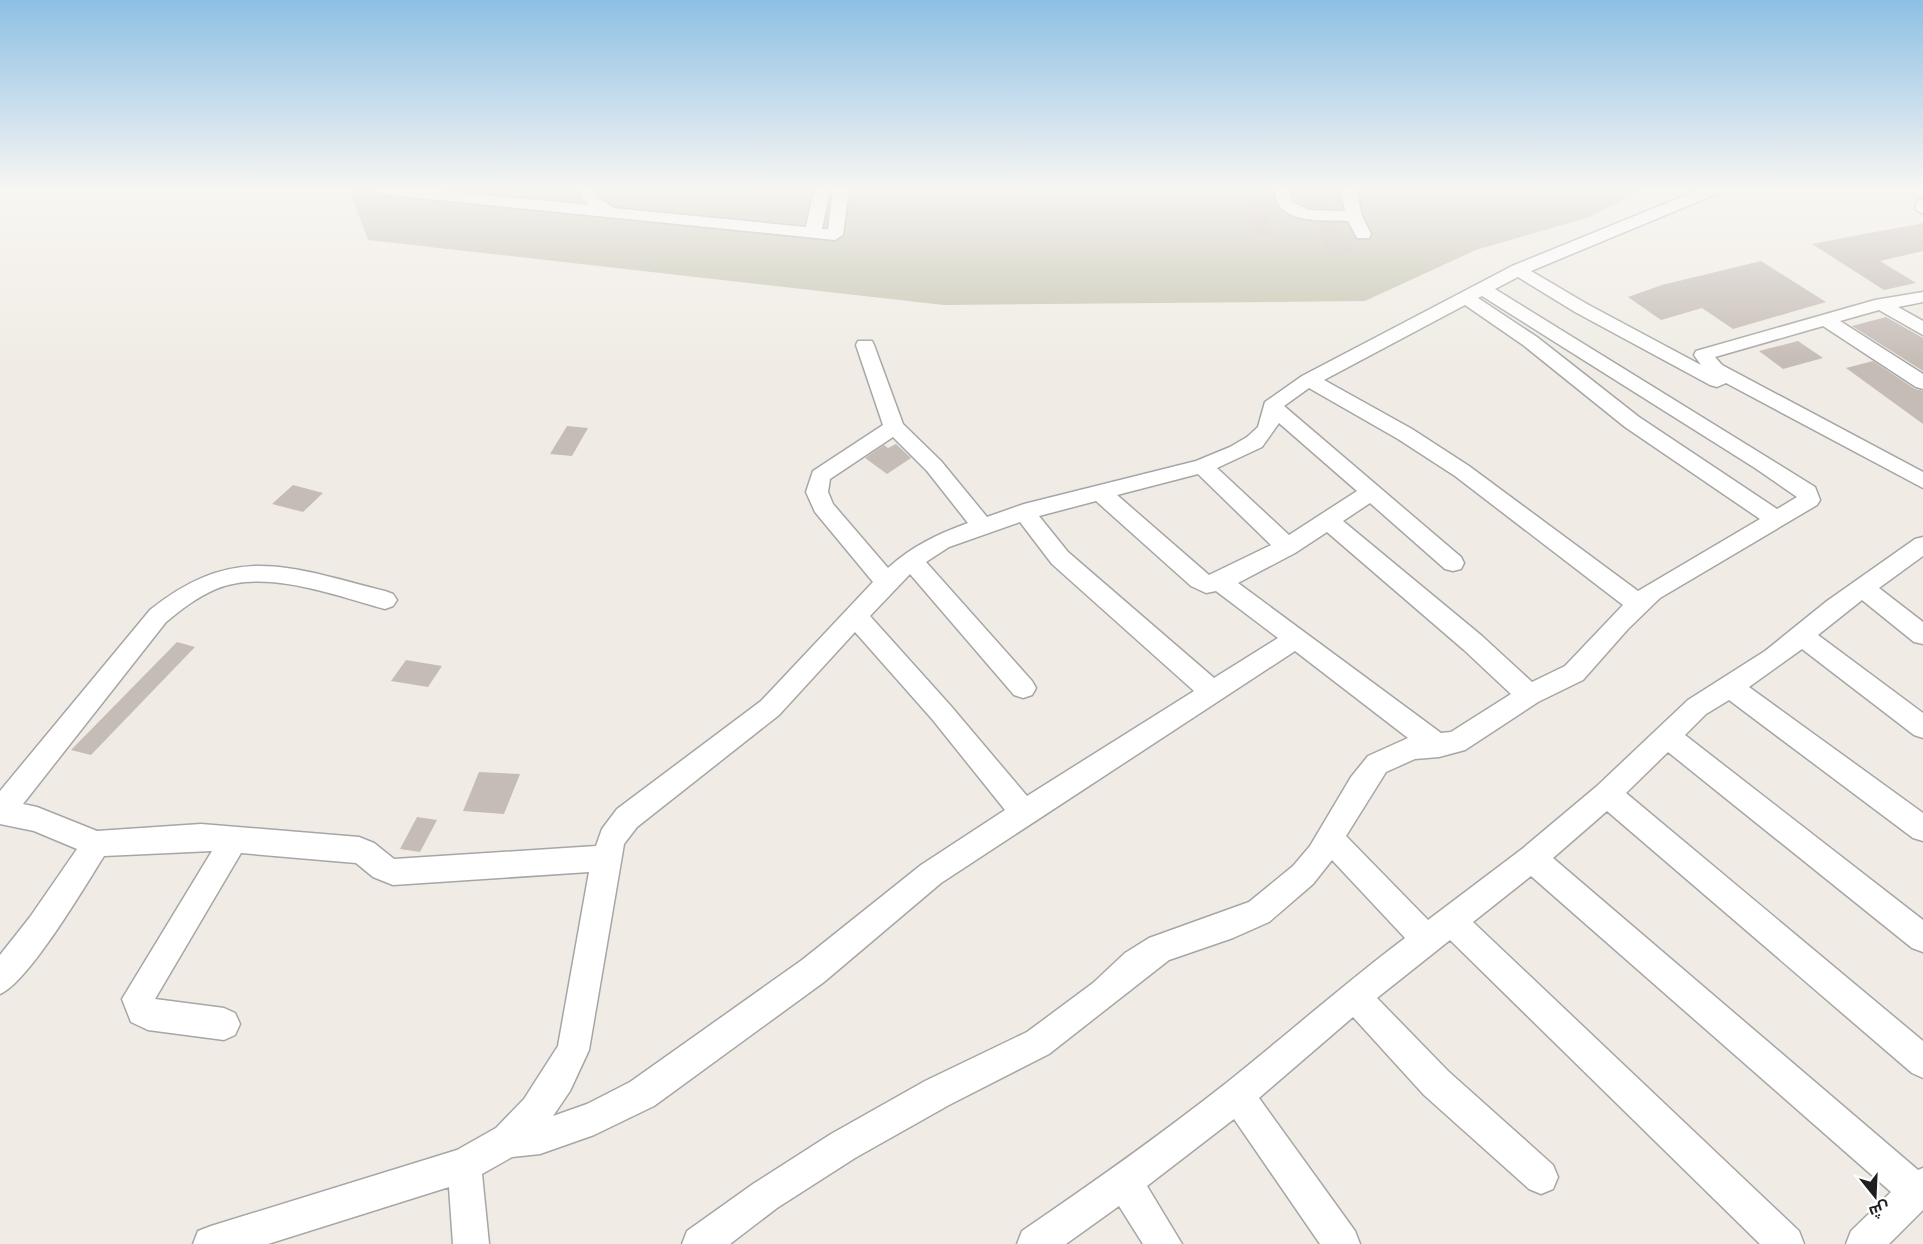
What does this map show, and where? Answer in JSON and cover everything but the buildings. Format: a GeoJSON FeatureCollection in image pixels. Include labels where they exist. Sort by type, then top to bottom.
{"type":"FeatureCollection","features":[{"type":"Feature","properties":{"kind":"street"},"geometry":{"type":"LineString","coordinates":[[211,1244],[464,1165],[508,1140],[536,1111],[558,1079],[573,1050],[606,858],[612,838],[627,818],[770,708],[887,582],[911,560],[941,541],[982,525],[1098,492],[1202,466],[1246,446],[1268,428],[1272,406],[1278,399],[1309,380],[1472,292],[1574,247]]}},
{"type":"Feature","properties":{"kind":"street"},"geometry":{"type":"LineString","coordinates":[[1518,270],[1581,308],[1864,459],[1923,497]]}},
{"type":"Feature","properties":{"kind":"street"},"geometry":{"type":"LineString","coordinates":[[700,1244],[765,1196],[843,1146],[937,1093],[1038,1043],[1104,994],[1136,964],[1160,948],[1233,924],[1259,912],[1303,875],[1330,838],[1360,785],[1377,764],[1411,748],[1456,742],[1529,695],[1582,667],[1639,604],[1695,566],[1807,502],[1809,497],[1807,492],[1585,350],[1472,292]]}},
{"type":"Feature","properties":{"kind":"street"},"geometry":{"type":"LineString","coordinates":[[1472,292],[1632,423],[1777,520]]}},
{"type":"Feature","properties":{"kind":"street"},"geometry":{"type":"LineString","coordinates":[[1920,476],[1715,369],[1704,358],[1705,354],[1722,348],[1881,304],[1923,297]]}},
{"type":"Feature","properties":{"kind":"street"},"geometry":{"type":"LineString","coordinates":[[1881,304],[1923,329]]}},
{"type":"Feature","properties":{"kind":"street"},"geometry":{"type":"LineString","coordinates":[[1825,320],[1923,383]]}},
{"type":"Feature","properties":{"kind":"street"},"geometry":{"type":"LineString","coordinates":[[865,345],[894,428],[934,466],[982,525]]}},
{"type":"Feature","properties":{"kind":"street"},"geometry":{"type":"LineString","coordinates":[[1309,380],[1405,434],[1462,471],[1639,604]]}},
{"type":"Feature","properties":{"kind":"street"},"geometry":{"type":"LineString","coordinates":[[1272,406],[1453,563]]}},
{"type":"Feature","properties":{"kind":"street"},"geometry":{"type":"LineString","coordinates":[[887,582],[823,507],[817,492],[820,476],[894,428]]}},
{"type":"Feature","properties":{"kind":"street"},"geometry":{"type":"LineString","coordinates":[[1202,466],[1287,547]]}},
{"type":"Feature","properties":{"kind":"street"},"geometry":{"type":"LineString","coordinates":[[1098,492],[1206,584],[1220,582],[1287,547],[1372,492]]}},
{"type":"Feature","properties":{"kind":"street"},"geometry":{"type":"LineString","coordinates":[[1024,512],[1060,558],[1212,692]]}},
{"type":"Feature","properties":{"kind":"street"},"geometry":{"type":"LineString","coordinates":[[1328,521],[1473,643],[1529,695]]}},
{"type":"Feature","properties":{"kind":"street"},"geometry":{"type":"LineString","coordinates":[[1036,1243],[1124,1182],[1237,1095],[1354,996],[1532,858],[1607,794],[1697,707],[1766,663],[1862,588],[1917,557]]}},
{"type":"Feature","properties":{"kind":"street"},"geometry":{"type":"LineString","coordinates":[[911,560],[1023,688]]}},
{"type":"Feature","properties":{"kind":"street"},"geometry":{"type":"LineString","coordinates":[[385,600],[261,572],[233,574],[191,590],[159,616],[0,812],[37,819],[96,844],[175,837],[235,838],[359,850],[368,854],[385,870],[393,872],[606,858]]}},
{"type":"Feature","properties":{"kind":"street"},"geometry":{"type":"LineString","coordinates":[[1220,582],[1438,746]]}},
{"type":"Feature","properties":{"kind":"street"},"geometry":{"type":"LineString","coordinates":[[1862,588],[1923,635]]}},
{"type":"Feature","properties":{"kind":"street"},"geometry":{"type":"LineString","coordinates":[[855,616],[940,712],[1024,813]]}},
{"type":"Feature","properties":{"kind":"street"},"geometry":{"type":"LineString","coordinates":[[1801,635],[1923,727]]}},
{"type":"Feature","properties":{"kind":"street"},"geometry":{"type":"LineString","coordinates":[[508,1140],[540,1137],[594,1118],[642,1094],[813,971],[931,874],[1297,638]]}},
{"type":"Feature","properties":{"kind":"street"},"geometry":{"type":"LineString","coordinates":[[1729,686],[1923,829]]}},
{"type":"Feature","properties":{"kind":"street"},"geometry":{"type":"LineString","coordinates":[[1666,735],[1923,938]]}},
{"type":"Feature","properties":{"kind":"street"},"geometry":{"type":"LineString","coordinates":[[1607,794],[1923,1062]]}},
{"type":"Feature","properties":{"kind":"street"},"geometry":{"type":"LineString","coordinates":[[224,1024],[148,1014],[141,1011],[138,999],[235,838]]}},
{"type":"Feature","properties":{"kind":"street"},"geometry":{"type":"LineString","coordinates":[[1330,838],[1438,930],[1786,1244]]}},
{"type":"Feature","properties":{"kind":"street"},"geometry":{"type":"LineString","coordinates":[[0,979],[41,927],[96,844]]}},
{"type":"Feature","properties":{"kind":"street"},"geometry":{"type":"LineString","coordinates":[[1532,858],[1920,1188],[1864,1244]]}},
{"type":"Feature","properties":{"kind":"street"},"geometry":{"type":"LineString","coordinates":[[1354,996],[1436,1083],[1541,1178]]}},
{"type":"Feature","properties":{"kind":"street"},"geometry":{"type":"LineString","coordinates":[[1237,1095],[1342,1244]]}},
{"type":"Feature","properties":{"kind":"street"},"geometry":{"type":"LineString","coordinates":[[464,1165],[471,1244]]}},
{"type":"Feature","properties":{"kind":"street"},"geometry":{"type":"LineString","coordinates":[[1124,1182],[1164,1244]]}},
{"type":"Feature","properties":{"kind":"shaded area"},"geometry":{"type":"Polygon","coordinates":[[[431,247],[1486,247],[1365,301],[944,305],[431,247]]]}}]}
